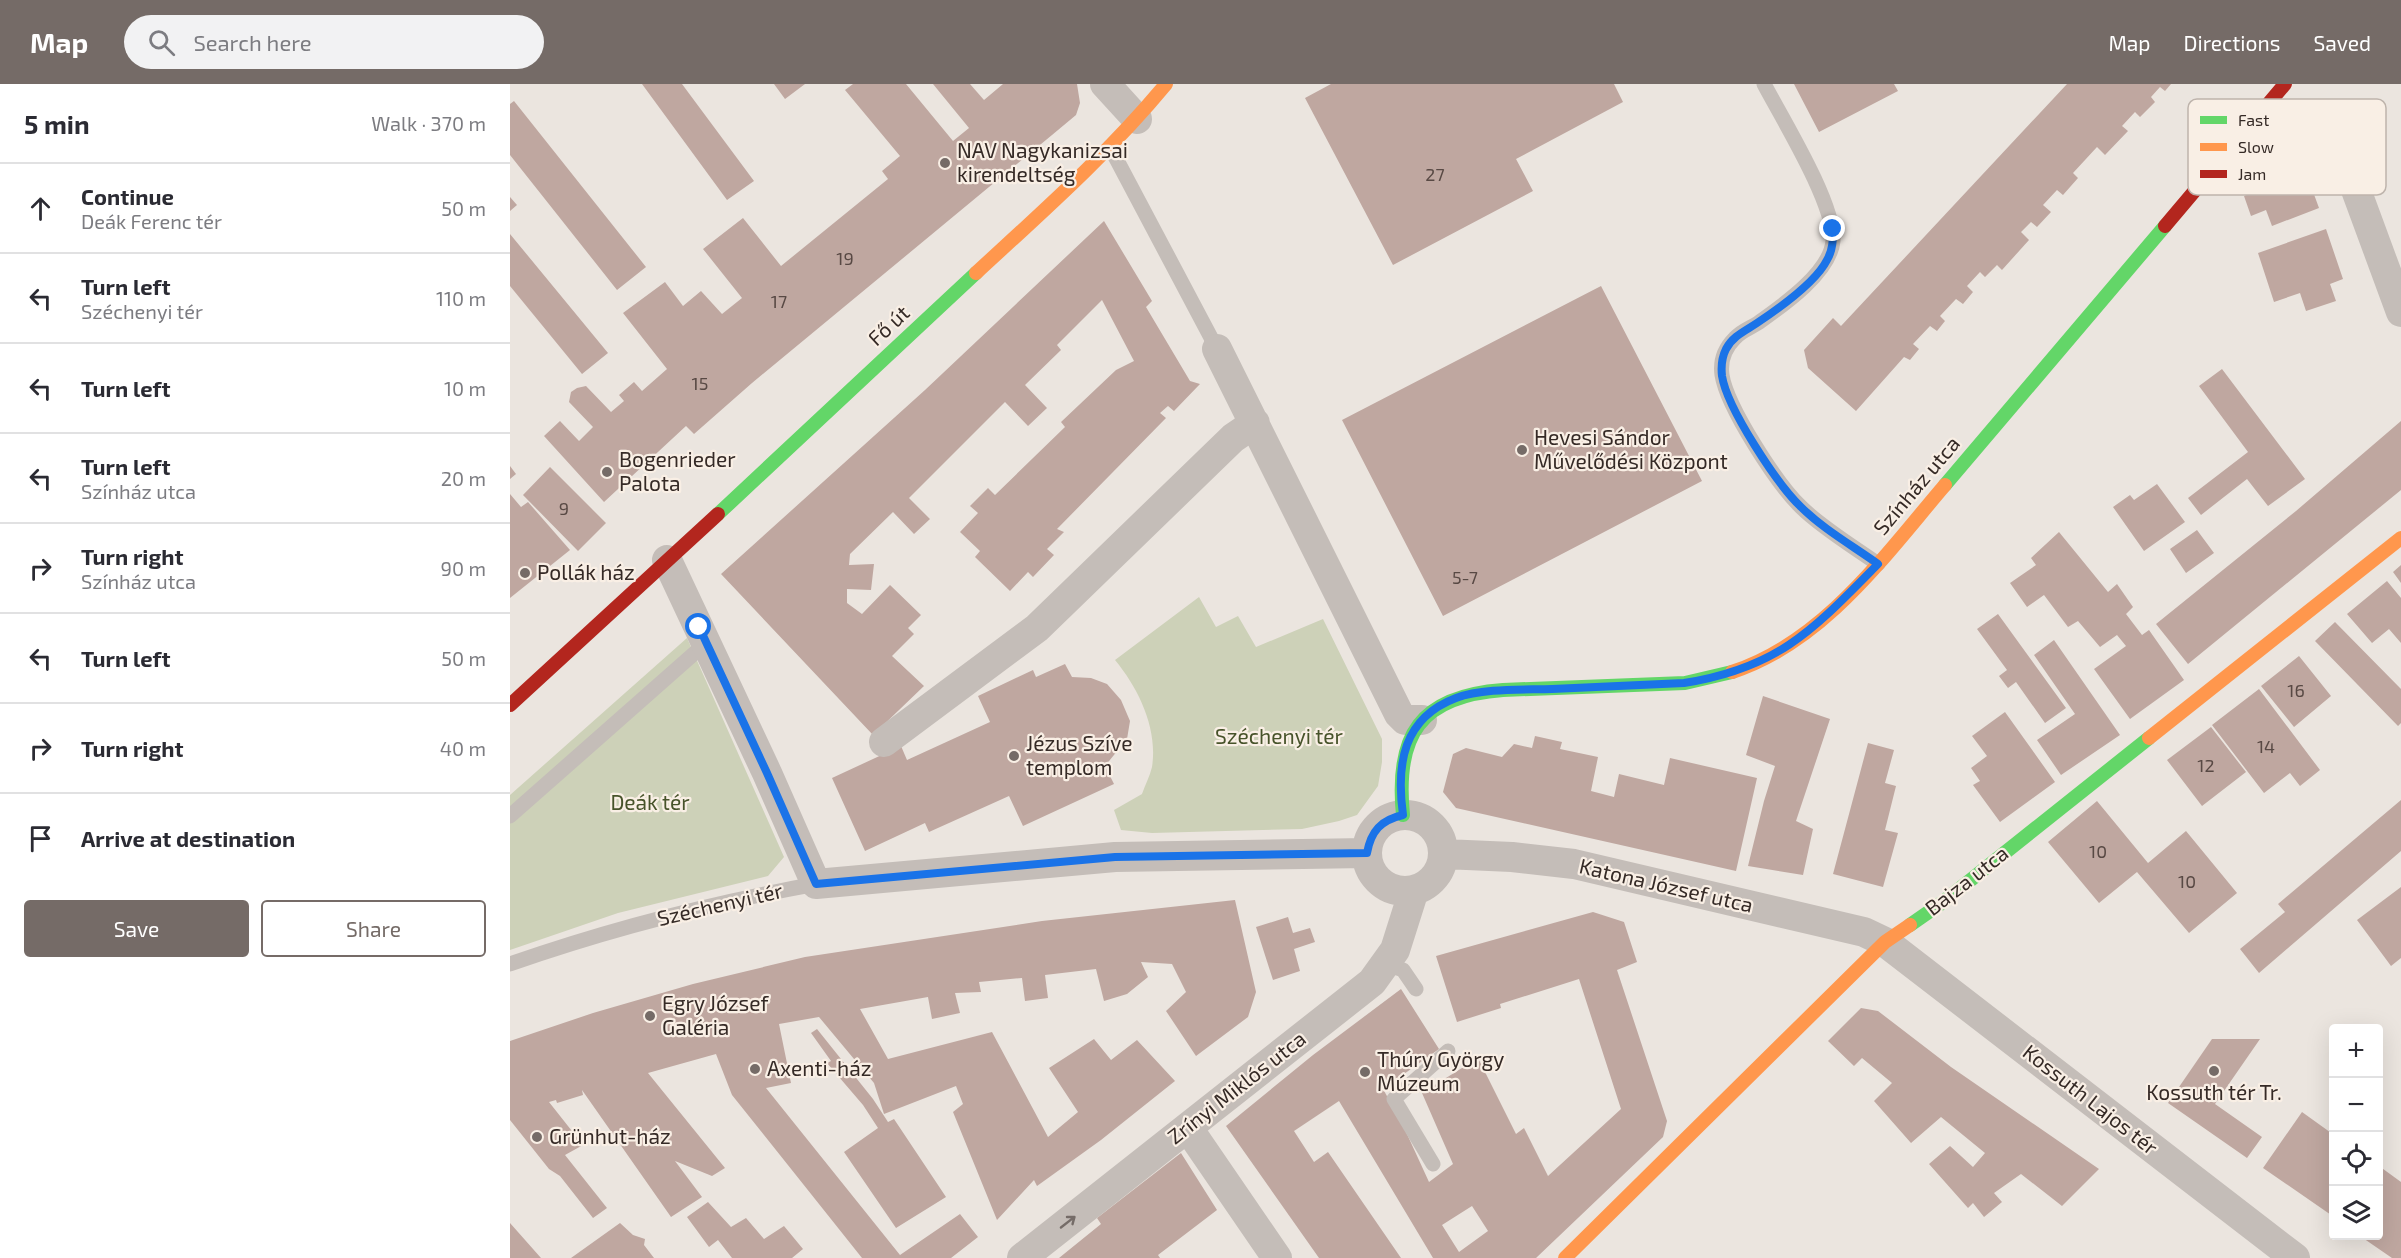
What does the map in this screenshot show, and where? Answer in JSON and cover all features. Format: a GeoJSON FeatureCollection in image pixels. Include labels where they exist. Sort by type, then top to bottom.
{"type":"FeatureCollection","features":[{"type":"Feature","properties":{"kind":"street"},"geometry":{"type":"LineString","coordinates":[[1105,84],[1137,119]]}},
{"type":"Feature","properties":{"kind":"street","name":"Fő út"},"geometry":{"type":"LineString","coordinates":[[667,560],[1110,147],[1166,84]]}},
{"type":"Feature","properties":{"kind":"street","name":"Színház utca"},"geometry":{"type":"LineString","coordinates":[[2272,99],[2285,84]]}},
{"type":"Feature","properties":{"kind":"street","name":"Színház utca"},"geometry":{"type":"LineString","coordinates":[[1403,815],[1400,767],[1403,752],[1422,720],[1434,709],[1458,697],[1493,692],[1684,683],[1706,679],[1757,664],[1785,649],[1822,621],[1878,564],[2191,195]]}},
{"type":"Feature","properties":{"kind":"street"},"geometry":{"type":"LineString","coordinates":[[2358,195],[2401,312]]}},
{"type":"Feature","properties":{"kind":"street"},"geometry":{"type":"LineString","coordinates":[[1217,349],[1399,714],[1405,720],[1422,720]]}},
{"type":"Feature","properties":{"kind":"street"},"geometry":{"type":"LineString","coordinates":[[884,742],[1037,628],[1233,438],[1255,423]]}},
{"type":"Feature","properties":{"kind":"street","name":"Bajza utca"},"geometry":{"type":"LineString","coordinates":[[1565,1258],[1885,942],[1943,902],[2401,538]]}},
{"type":"Feature","properties":{"kind":"street"},"geometry":{"type":"LineString","coordinates":[[510,705],[667,560],[767,773],[816,884]]}},
{"type":"Feature","properties":{"kind":"street"},"geometry":{"type":"LineString","coordinates":[[1403,815],[1416,816],[1427,822],[1442,842],[1444,854],[1441,866],[1434,877],[1425,885],[1414,890],[1395,890],[1378,880],[1369,864],[1367,853],[1374,831],[1382,823],[1403,815]]}},
{"type":"Feature","properties":{"kind":"street","name":"Széchenyi tér"},"geometry":{"type":"LineString","coordinates":[[816,884],[1115,857],[1367,853]]}},
{"type":"Feature","properties":{"kind":"street","name":"Katona József utca"},"geometry":{"type":"LineString","coordinates":[[1444,854],[1512,857],[1574,864],[1864,932],[1885,942]]}},
{"type":"Feature","properties":{"kind":"street","name":"Zrínyi Miklós utca"},"geometry":{"type":"LineString","coordinates":[[1022,1258],[1372,982],[1395,950],[1414,890]]}},
{"type":"Feature","properties":{"kind":"street","name":"Kossuth Lajos tér"},"geometry":{"type":"LineString","coordinates":[[1885,942],[2295,1258]]}},
{"type":"Feature","properties":{"kind":"street"},"geometry":{"type":"LineString","coordinates":[[1186,1129],[1192,1134],[1277,1258]]}},
{"type":"Feature","properties":{"kind":"lane"},"geometry":{"type":"LineString","coordinates":[[1764,84],[1818,189],[1833,229],[1833,244],[1827,260],[1811,280],[1757,323],[1735,337],[1726,349],[1721,363],[1722,376],[1735,411],[1747,432],[1801,507],[1878,564]]}},
{"type":"Feature","properties":{"kind":"lane"},"geometry":{"type":"LineString","coordinates":[[1110,147],[1217,349]]}},
{"type":"Feature","properties":{"kind":"lane"},"geometry":{"type":"LineString","coordinates":[[510,816],[706,643]]}},
{"type":"Feature","properties":{"kind":"lane","name":"Széchenyi tér"},"geometry":{"type":"LineString","coordinates":[[510,964],[606,932],[655,919],[816,884]]}},
{"type":"Feature","properties":{"kind":"lane"},"geometry":{"type":"LineString","coordinates":[[1386,964],[1403,970],[1416,989]]}},
{"type":"Feature","properties":{"kind":"lane"},"geometry":{"type":"LineString","coordinates":[[1433,1164],[1394,1099],[1448,1051]]}},
{"type":"Feature","properties":{"kind":"green space","name":"Széchenyi tér"},"geometry":{"type":"Polygon","coordinates":[[[1199,597],[1216,627],[1238,616],[1256,647],[1323,619],[1382,739],[1382,762],[1378,786],[1357,815],[1302,829],[1152,833],[1121,830],[1114,810],[1142,794],[1152,767],[1153,753],[1145,710],[1132,684],[1115,660],[1199,597]]]}},
{"type":"Feature","properties":{"kind":"green space","name":"Deák tér"},"geometry":{"type":"Polygon","coordinates":[[[687,638],[784,857],[768,876],[618,913],[510,950],[510,795],[687,638]]]}},
{"type":"Feature","properties":{"kind":"building"},"geometry":{"type":"Polygon","coordinates":[[[642,84],[682,84],[754,181],[727,200],[642,84]]]}},
{"type":"Feature","properties":{"kind":"building"},"geometry":{"type":"Polygon","coordinates":[[[774,84],[805,84],[785,99],[774,84]]]}},
{"type":"Feature","properties":{"kind":"building"},"geometry":{"type":"Polygon","coordinates":[[[853,84],[906,84],[953,141],[969,128],[933,84],[970,84],[984,100],[1003,84],[1077,84],[1080,103],[1076,115],[752,383],[694,434],[686,426],[604,502],[544,436],[560,421],[579,441],[593,427],[569,402],[571,392],[577,388],[586,386],[611,412],[624,401],[619,395],[634,382],[642,391],[667,369],[623,313],[665,282],[683,306],[701,291],[722,314],[742,298],[703,249],[743,218],[781,266],[888,179],[882,171],[900,156],[845,90],[853,84]]]}},
{"type":"Feature","properties":{"kind":"building"},"geometry":{"type":"Polygon","coordinates":[[[1331,84],[1614,84],[1623,102],[1516,159],[1533,191],[1393,265],[1305,98],[1331,84]]]}},
{"type":"Feature","properties":{"kind":"building"},"geometry":{"type":"Polygon","coordinates":[[[1794,84],[1894,84],[1898,91],[1819,132],[1794,84]]]}},
{"type":"Feature","properties":{"kind":"building"},"geometry":{"type":"Polygon","coordinates":[[[2067,84],[2171,84],[2165,91],[2160,87],[2151,97],[2155,102],[2140,117],[2135,112],[2122,126],[2128,131],[2105,155],[2097,147],[2073,173],[2078,178],[2063,195],[2057,190],[2043,205],[2051,212],[2037,227],[2031,222],[2021,232],[2029,240],[2002,270],[1997,265],[1985,277],[1980,272],[1967,286],[1973,292],[1963,304],[1956,299],[1940,316],[1945,321],[1937,331],[1930,326],[1913,344],[1919,349],[1910,360],[1904,357],[1856,411],[1808,368],[1804,350],[1833,318],[1841,326],[2067,84]]]}},
{"type":"Feature","properties":{"kind":"building"},"geometry":{"type":"Polygon","coordinates":[[[514,101],[646,267],[617,290],[510,155],[510,104],[514,101]]]}},
{"type":"Feature","properties":{"kind":"building"},"geometry":{"type":"Polygon","coordinates":[[[2314,195],[2319,208],[2272,226],[2266,210],[2251,216],[2244,196],[2314,195]]]}},
{"type":"Feature","properties":{"kind":"building"},"geometry":{"type":"Polygon","coordinates":[[[510,197],[517,205],[510,211],[510,197]]]}},
{"type":"Feature","properties":{"kind":"building"},"geometry":{"type":"Polygon","coordinates":[[[1104,221],[1152,301],[1146,307],[1190,381],[1200,384],[1174,411],[1168,406],[1160,413],[1166,418],[1057,529],[1064,532],[1047,549],[1054,555],[1033,577],[1028,572],[1010,591],[975,557],[980,551],[960,532],[978,513],[970,506],[988,488],[995,495],[1065,427],[1061,422],[1116,370],[1134,361],[1102,300],[1057,345],[1061,350],[1025,385],[1047,408],[1028,426],[1005,402],[909,498],[930,519],[914,534],[893,512],[850,554],[849,565],[874,564],[871,590],[847,589],[847,603],[862,614],[890,585],[921,615],[908,628],[914,634],[892,656],[924,686],[873,735],[721,574],[925,390],[1104,221]]]}},
{"type":"Feature","properties":{"kind":"building"},"geometry":{"type":"Polygon","coordinates":[[[2326,229],[2343,279],[2330,284],[2336,301],[2306,311],[2300,293],[2274,302],[2258,253],[2326,229]]]}},
{"type":"Feature","properties":{"kind":"building"},"geometry":{"type":"Polygon","coordinates":[[[510,234],[608,353],[582,374],[510,286],[510,234]]]}},
{"type":"Feature","properties":{"kind":"building","name":"Hevesi Sándor Művelődési Központ"},"geometry":{"type":"Polygon","coordinates":[[[1601,286],[1702,481],[1443,616],[1342,420],[1601,286]]]}},
{"type":"Feature","properties":{"kind":"building"},"geometry":{"type":"Polygon","coordinates":[[[2222,369],[2305,479],[2268,506],[2247,479],[2201,515],[2188,498],[2248,452],[2199,386],[2222,369]]]}},
{"type":"Feature","properties":{"kind":"building"},"geometry":{"type":"Polygon","coordinates":[[[2401,421],[2401,490],[2188,664],[2156,624],[2296,511],[2401,421]]]}},
{"type":"Feature","properties":{"kind":"building"},"geometry":{"type":"Polygon","coordinates":[[[510,466],[516,474],[510,479],[510,466]]]}},
{"type":"Feature","properties":{"kind":"building"},"geometry":{"type":"Polygon","coordinates":[[[550,467],[606,523],[578,551],[523,495],[550,467]]]}},
{"type":"Feature","properties":{"kind":"building"},"geometry":{"type":"Polygon","coordinates":[[[2157,484],[2185,522],[2144,551],[2113,507],[2130,495],[2134,500],[2157,484]]]}},
{"type":"Feature","properties":{"kind":"building","name":"Pollák ház"},"geometry":{"type":"Polygon","coordinates":[[[510,494],[521,507],[528,502],[570,550],[510,598],[510,494]]]}},
{"type":"Feature","properties":{"kind":"building"},"geometry":{"type":"Polygon","coordinates":[[[2197,530],[2214,553],[2186,573],[2170,549],[2197,530]]]}},
{"type":"Feature","properties":{"kind":"building"},"geometry":{"type":"Polygon","coordinates":[[[2059,532],[2108,592],[2117,584],[2133,607],[2126,614],[2142,635],[2149,630],[2184,680],[2130,719],[2094,669],[2126,646],[2117,635],[2100,647],[2078,621],[2068,627],[2044,595],[2027,607],[2010,583],[2036,565],[2031,558],[2059,532]]]}},
{"type":"Feature","properties":{"kind":"building"},"geometry":{"type":"Polygon","coordinates":[[[2401,565],[2401,583],[2393,572],[2401,565]]]}},
{"type":"Feature","properties":{"kind":"building"},"geometry":{"type":"Polygon","coordinates":[[[2387,581],[2401,598],[2401,643],[2389,629],[2372,643],[2347,614],[2387,581]]]}},
{"type":"Feature","properties":{"kind":"building"},"geometry":{"type":"Polygon","coordinates":[[[1998,614],[2066,708],[2045,723],[2016,682],[2008,688],[1999,676],[2007,670],[1977,629],[1998,614]]]}},
{"type":"Feature","properties":{"kind":"building"},"geometry":{"type":"Polygon","coordinates":[[[2335,622],[2401,689],[2401,723],[2398,726],[2315,641],[2335,622]]]}},
{"type":"Feature","properties":{"kind":"building"},"geometry":{"type":"Polygon","coordinates":[[[2054,640],[2120,735],[2061,775],[2037,740],[2075,714],[2034,655],[2054,640]]]}},
{"type":"Feature","properties":{"kind":"building"},"geometry":{"type":"Polygon","coordinates":[[[2299,656],[2331,696],[2294,727],[2261,686],[2299,656]]]}},
{"type":"Feature","properties":{"kind":"building","name":"Jézus Szíve templom"},"geometry":{"type":"Polygon","coordinates":[[[1065,664],[1072,677],[1091,678],[1107,684],[1121,700],[1130,721],[1127,739],[1105,766],[1114,784],[1023,826],[1009,796],[929,832],[925,823],[865,851],[832,778],[901,746],[907,760],[990,722],[978,696],[1033,670],[1036,677],[1065,664]]]}},
{"type":"Feature","properties":{"kind":"building"},"geometry":{"type":"Polygon","coordinates":[[[2259,689],[2320,770],[2300,786],[2290,773],[2264,793],[2212,725],[2259,689]]]}},
{"type":"Feature","properties":{"kind":"building"},"geometry":{"type":"Polygon","coordinates":[[[1763,696],[1830,719],[1796,821],[1813,829],[1803,875],[1748,866],[1775,766],[1746,755],[1763,696]]]}},
{"type":"Feature","properties":{"kind":"building"},"geometry":{"type":"Polygon","coordinates":[[[2005,712],[2055,782],[2000,822],[1973,785],[1980,781],[1971,768],[1987,756],[1972,736],[2005,712]]]}},
{"type":"Feature","properties":{"kind":"building"},"geometry":{"type":"Polygon","coordinates":[[[2211,727],[2246,772],[2202,806],[2167,760],[2211,727]]]}},
{"type":"Feature","properties":{"kind":"building"},"geometry":{"type":"Polygon","coordinates":[[[1535,736],[1562,742],[1560,749],[1598,757],[1591,791],[1614,797],[1619,774],[1664,785],[1670,758],[1757,778],[1736,871],[1456,808],[1443,792],[1453,754],[1466,748],[1502,757],[1514,744],[1532,748],[1535,736]]]}},
{"type":"Feature","properties":{"kind":"building"},"geometry":{"type":"Polygon","coordinates":[[[1868,743],[1894,750],[1885,783],[1896,786],[1885,830],[1898,833],[1883,887],[1833,874],[1868,743]]]}},
{"type":"Feature","properties":{"kind":"building"},"geometry":{"type":"Polygon","coordinates":[[[2401,800],[2401,851],[2259,973],[2240,949],[2285,912],[2278,904],[2401,800]]]}},
{"type":"Feature","properties":{"kind":"building"},"geometry":{"type":"Polygon","coordinates":[[[2097,801],[2148,863],[2186,831],[2237,893],[2189,933],[2137,872],[2099,903],[2048,842],[2097,801]]]}},
{"type":"Feature","properties":{"kind":"building"},"geometry":{"type":"Polygon","coordinates":[[[2401,887],[2401,958],[2391,966],[2357,920],[2401,887]]]}},
{"type":"Feature","properties":{"kind":"building"},"geometry":{"type":"Polygon","coordinates":[[[1235,900],[1256,992],[1248,1017],[1196,1056],[1166,1011],[1186,992],[1172,964],[1141,962],[1148,977],[1127,994],[1104,1001],[1096,969],[1045,975],[1048,998],[1025,1001],[1022,978],[979,982],[981,992],[955,993],[960,1013],[932,1019],[928,997],[860,1009],[888,1059],[992,1032],[1048,1137],[1078,1112],[1049,1068],[1094,1039],[1111,1060],[1137,1040],[1175,1081],[1101,1140],[1037,1186],[1034,1180],[997,1220],[953,1112],[963,1104],[956,1086],[884,1114],[874,1083],[819,1017],[779,1024],[791,1083],[766,1088],[900,1255],[960,1214],[978,1237],[951,1258],[862,1258],[732,1095],[716,1054],[648,1073],[725,1168],[712,1176],[675,1161],[702,1197],[671,1217],[582,1090],[583,1095],[557,1103],[556,1100],[549,1102],[583,1145],[565,1155],[607,1208],[593,1218],[560,1176],[549,1169],[510,1120],[510,1041],[593,1013],[693,984],[805,957],[1042,921],[1235,900]]]}},
{"type":"Feature","properties":{"kind":"building"},"geometry":{"type":"Polygon","coordinates":[[[1593,912],[1624,922],[1637,962],[1617,970],[1667,1121],[1663,1137],[1536,1258],[1433,1258],[1339,1101],[1294,1131],[1314,1162],[1328,1152],[1401,1258],[1319,1258],[1226,1126],[1313,1055],[1401,989],[1439,1049],[1383,1089],[1401,1121],[1429,1182],[1453,1164],[1422,1093],[1478,1058],[1516,1134],[1524,1128],[1548,1176],[1621,1109],[1579,979],[1500,1004],[1501,1008],[1457,1022],[1436,956],[1593,912]],[[1472,1206],[1442,1225],[1459,1252],[1488,1231],[1472,1206]]]}},
{"type":"Feature","properties":{"kind":"building"},"geometry":{"type":"Polygon","coordinates":[[[1288,917],[1293,933],[1310,928],[1315,942],[1294,949],[1300,971],[1273,980],[1256,927],[1288,917]]]}},
{"type":"Feature","properties":{"kind":"building"},"geometry":{"type":"Polygon","coordinates":[[[1861,1008],[1878,1011],[1951,1067],[2099,1169],[2062,1206],[2021,1174],[1994,1193],[2002,1202],[1984,1217],[1973,1203],[1968,1208],[1929,1164],[1950,1146],[1973,1167],[1985,1153],[1941,1117],[1911,1143],[1874,1101],[1892,1083],[1862,1058],[1854,1066],[1828,1041],[1861,1008]]]}},
{"type":"Feature","properties":{"kind":"building"},"geometry":{"type":"Polygon","coordinates":[[[817,1029],[873,1099],[888,1122],[894,1119],[946,1197],[896,1228],[844,1152],[878,1128],[863,1105],[827,1063],[831,1061],[811,1033],[817,1029]]]}},
{"type":"Feature","properties":{"kind":"building","name":"Kossuth tér Tr."},"geometry":{"type":"Polygon","coordinates":[[[2212,1039],[2260,1039],[2215,1104],[2262,1137],[2247,1158],[2168,1103],[2212,1039]]]}},
{"type":"Feature","properties":{"kind":"building"},"geometry":{"type":"Polygon","coordinates":[[[2302,1112],[2329,1131],[2329,1214],[2263,1168],[2302,1112]]]}},
{"type":"Feature","properties":{"kind":"building"},"geometry":{"type":"Polygon","coordinates":[[[1181,1153],[1217,1210],[1158,1255],[1160,1258],[1059,1258],[1101,1224],[1097,1218],[1181,1153]]]}},
{"type":"Feature","properties":{"kind":"building"},"geometry":{"type":"Polygon","coordinates":[[[2383,1169],[2401,1182],[2401,1258],[2392,1258],[2366,1240],[2383,1240],[2383,1169]]]}},
{"type":"Feature","properties":{"kind":"building"},"geometry":{"type":"Polygon","coordinates":[[[708,1202],[731,1227],[746,1218],[764,1239],[784,1226],[803,1249],[792,1258],[732,1258],[718,1240],[709,1247],[687,1217],[708,1202]]]}},
{"type":"Feature","properties":{"kind":"building"},"geometry":{"type":"Polygon","coordinates":[[[510,1223],[541,1258],[510,1258],[510,1223]]]}},
{"type":"Feature","properties":{"kind":"building"},"geometry":{"type":"Polygon","coordinates":[[[620,1223],[633,1235],[645,1239],[644,1245],[654,1258],[571,1258],[620,1223]]]}},
{"type":"Feature","properties":{"kind":"traffic: fast"},"geometry":{"type":"LineString","coordinates":[[1945,485],[2165,226]]}},
{"type":"Feature","properties":{"kind":"traffic: fast"},"geometry":{"type":"LineString","coordinates":[[718,514],[976,273]]}},
{"type":"Feature","properties":{"kind":"traffic: fast"},"geometry":{"type":"LineString","coordinates":[[1403,815],[1402,787],[1409,742],[1419,725],[1433,711],[1451,701],[1475,694],[1503,690],[1685,683],[1732,672]]}},
{"type":"Feature","properties":{"kind":"traffic: fast"},"geometry":{"type":"LineString","coordinates":[[1910,925],[1943,902],[2149,738]]}},
{"type":"Feature","properties":{"kind":"traffic: slow"},"geometry":{"type":"LineString","coordinates":[[976,273],[1098,158],[1166,84]]}},
{"type":"Feature","properties":{"kind":"traffic: slow"},"geometry":{"type":"LineString","coordinates":[[1732,672],[1765,658],[1796,640],[1824,618],[1875,567],[1945,485]]}},
{"type":"Feature","properties":{"kind":"traffic: slow"},"geometry":{"type":"LineString","coordinates":[[2149,738],[2401,538]]}},
{"type":"Feature","properties":{"kind":"traffic: slow"},"geometry":{"type":"LineString","coordinates":[[1565,1258],[1885,942],[1910,925]]}},
{"type":"Feature","properties":{"kind":"traffic: jam"},"geometry":{"type":"LineString","coordinates":[[2272,99],[2285,84]]}},
{"type":"Feature","properties":{"kind":"traffic: jam"},"geometry":{"type":"LineString","coordinates":[[2165,226],[2191,195]]}},
{"type":"Feature","properties":{"kind":"traffic: jam"},"geometry":{"type":"LineString","coordinates":[[510,705],[718,514]]}},
{"type":"Feature","properties":{"kind":"place","name":"NAV Nagykanizsai kirendeltség"},"geometry":{"type":"Point","coordinates":[945,163]}},
{"type":"Feature","properties":{"kind":"place","name":"Hevesi Sándor Művelődési Központ"},"geometry":{"type":"Point","coordinates":[1522,450]}},
{"type":"Feature","properties":{"kind":"place","name":"Bogenrieder Palota"},"geometry":{"type":"Point","coordinates":[607,472]}},
{"type":"Feature","properties":{"kind":"place","name":"Pollák ház"},"geometry":{"type":"Point","coordinates":[525,573]}},
{"type":"Feature","properties":{"kind":"place","name":"Jézus Szíve templom"},"geometry":{"type":"Point","coordinates":[1014,756]}},
{"type":"Feature","properties":{"kind":"place","name":"Egry József Galéria"},"geometry":{"type":"Point","coordinates":[650,1016]}},
{"type":"Feature","properties":{"kind":"place","name":"Axenti-ház"},"geometry":{"type":"Point","coordinates":[755,1069]}},
{"type":"Feature","properties":{"kind":"place","name":"Kossuth tér Tr."},"geometry":{"type":"Point","coordinates":[2214,1071]}},
{"type":"Feature","properties":{"kind":"place","name":"Thúry György Múzeum"},"geometry":{"type":"Point","coordinates":[1365,1072]}},
{"type":"Feature","properties":{"kind":"place","name":"Grünhut-ház"},"geometry":{"type":"Point","coordinates":[537,1137]}},
{"type":"Feature","properties":{"kind":"route"},"geometry":{"type":"LineString","coordinates":[[699,627],[816,884],[1115,857],[1367,853],[1374,831],[1392,817],[1403,815],[1400,793],[1400,767],[1403,752],[1422,720],[1434,709],[1458,697],[1493,692],[1684,683],[1757,664],[1785,649],[1822,621],[1878,564],[1801,507],[1747,432],[1735,411],[1722,376],[1721,363],[1726,349],[1735,337],[1757,323],[1811,280],[1827,260],[1833,244],[1833,229]]}}]}
